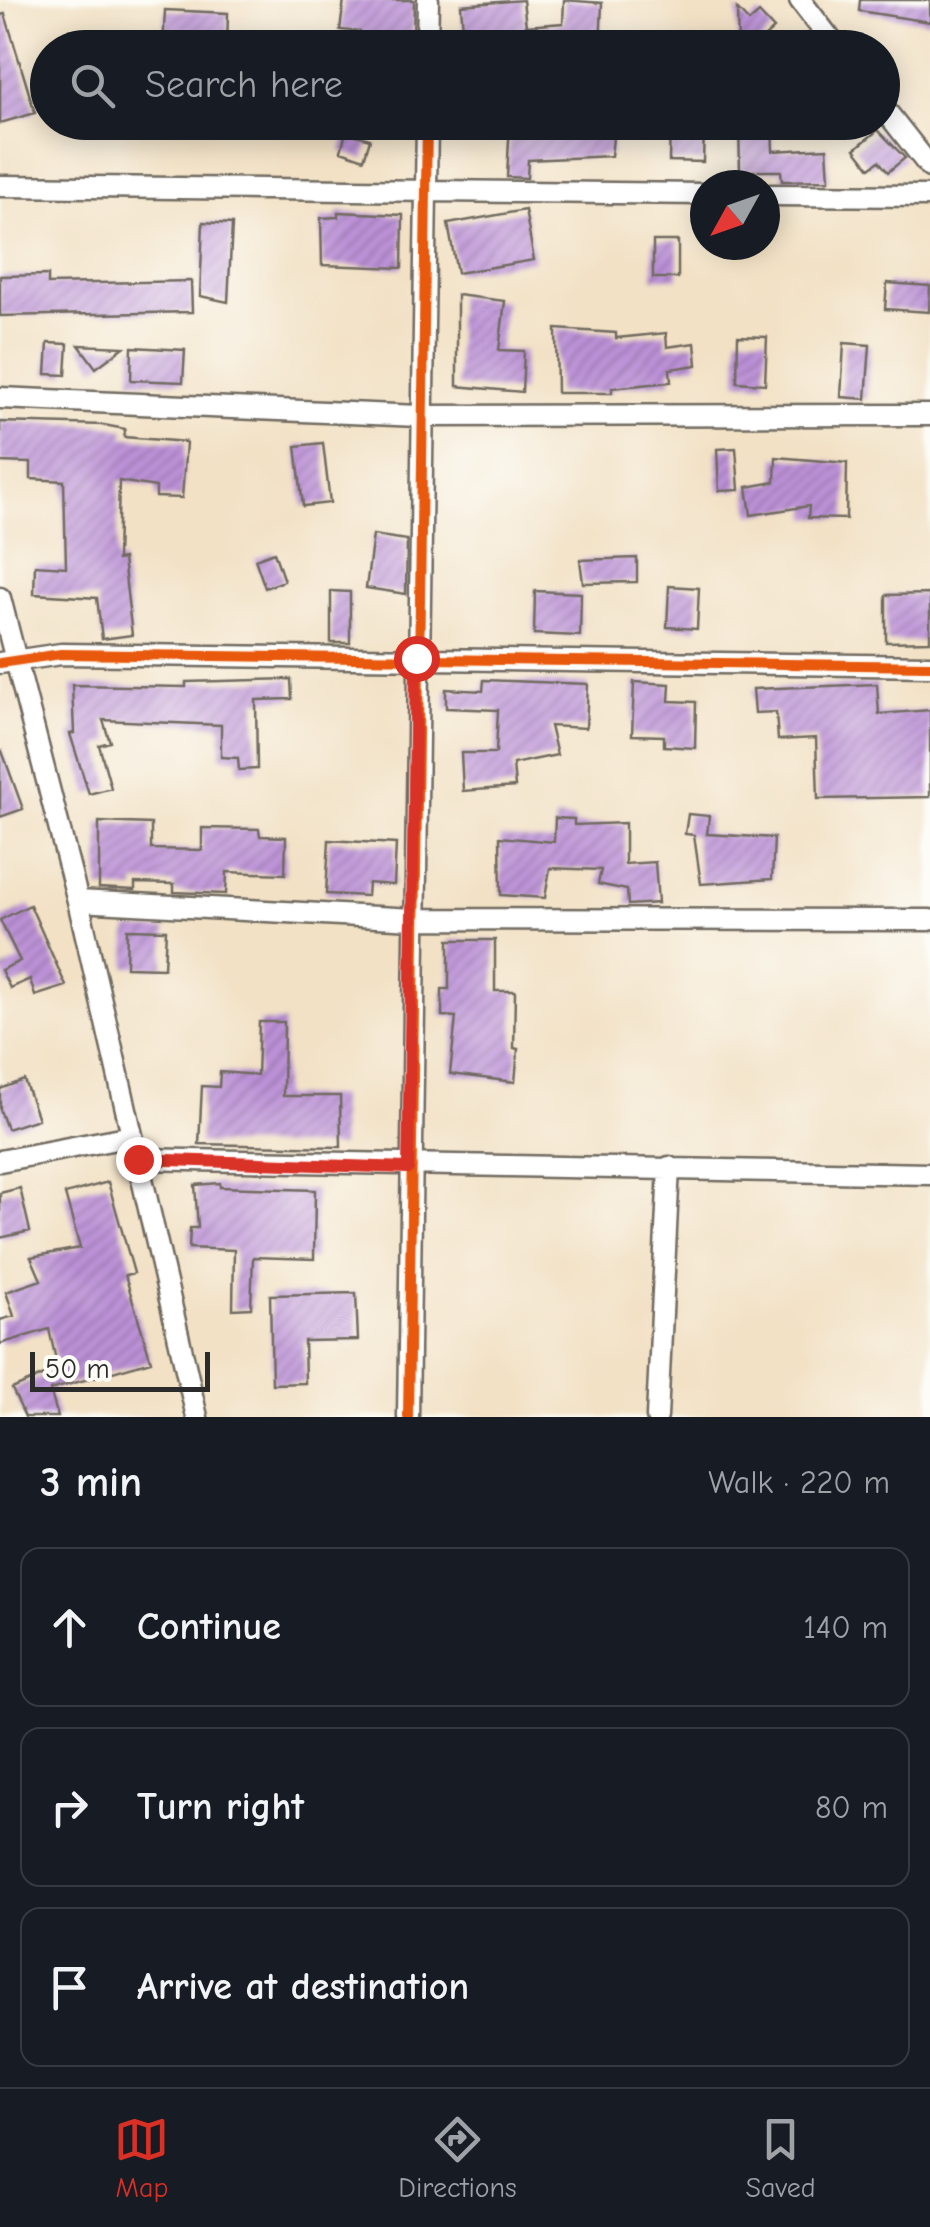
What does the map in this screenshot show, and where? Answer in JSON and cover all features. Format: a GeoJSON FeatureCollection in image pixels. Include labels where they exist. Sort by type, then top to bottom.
{"type":"FeatureCollection","features":[{"type":"Feature","properties":{"kind":"street"},"geometry":{"type":"LineString","coordinates":[[428,0],[428,30]]}},
{"type":"Feature","properties":{"kind":"street"},"geometry":{"type":"LineString","coordinates":[[800,0],[823,30]]}},
{"type":"Feature","properties":{"kind":"street"},"geometry":{"type":"LineString","coordinates":[[900,129],[930,167]]}},
{"type":"Feature","properties":{"kind":"street"},"geometry":{"type":"LineString","coordinates":[[408,1417],[408,1168],[427,140]]}},
{"type":"Feature","properties":{"kind":"street"},"geometry":{"type":"LineString","coordinates":[[0,186],[690,194]]}},
{"type":"Feature","properties":{"kind":"street"},"geometry":{"type":"LineString","coordinates":[[780,195],[930,196]]}},
{"type":"Feature","properties":{"kind":"street"},"geometry":{"type":"LineString","coordinates":[[0,398],[420,416],[930,415]]}},
{"type":"Feature","properties":{"kind":"street"},"geometry":{"type":"LineString","coordinates":[[0,598],[7,661],[78,901],[197,1417]]}},
{"type":"Feature","properties":{"kind":"street"},"geometry":{"type":"LineString","coordinates":[[7,661],[62,654],[930,666]]}},
{"type":"Feature","properties":{"kind":"street"},"geometry":{"type":"LineString","coordinates":[[78,901],[414,919],[930,920]]}},
{"type":"Feature","properties":{"kind":"street"},"geometry":{"type":"LineString","coordinates":[[0,1161],[132,1136]]}},
{"type":"Feature","properties":{"kind":"street"},"geometry":{"type":"LineString","coordinates":[[138,1159],[408,1168],[668,1167],[930,1174]]}},
{"type":"Feature","properties":{"kind":"street"},"geometry":{"type":"LineString","coordinates":[[658,1417],[668,1167]]}},
{"type":"Feature","properties":{"kind":"building"},"geometry":{"type":"Polygon","coordinates":[[[344,0],[414,0],[413,30],[340,30],[344,0]]]}},
{"type":"Feature","properties":{"kind":"building"},"geometry":{"type":"Polygon","coordinates":[[[523,0],[526,26],[563,23],[564,0],[602,3],[601,30],[463,30],[461,5],[523,0]]]}},
{"type":"Feature","properties":{"kind":"building"},"geometry":{"type":"Polygon","coordinates":[[[860,0],[930,0],[930,22],[859,11],[860,0]]]}},
{"type":"Feature","properties":{"kind":"building"},"geometry":{"type":"Polygon","coordinates":[[[737,9],[749,22],[759,13],[774,29],[773,30],[738,30],[737,9]]]}},
{"type":"Feature","properties":{"kind":"building"},"geometry":{"type":"Polygon","coordinates":[[[165,10],[228,13],[228,30],[164,30],[165,10]]]}},
{"type":"Feature","properties":{"kind":"building"},"geometry":{"type":"Polygon","coordinates":[[[5,14],[30,96],[30,114],[0,123],[0,15],[5,14]]]}},
{"type":"Feature","properties":{"kind":"building"},"geometry":{"type":"Polygon","coordinates":[[[344,140],[370,140],[364,159],[341,151],[344,140]]]}},
{"type":"Feature","properties":{"kind":"building"},"geometry":{"type":"Polygon","coordinates":[[[509,140],[613,140],[611,156],[528,160],[527,178],[507,177],[509,140]]]}},
{"type":"Feature","properties":{"kind":"building"},"geometry":{"type":"Polygon","coordinates":[[[670,140],[704,140],[703,162],[669,161],[670,140]]]}},
{"type":"Feature","properties":{"kind":"building"},"geometry":{"type":"Polygon","coordinates":[[[739,140],[773,140],[773,151],[827,148],[829,180],[782,181],[781,171],[740,170],[739,140]]]}},
{"type":"Feature","properties":{"kind":"building"},"geometry":{"type":"Polygon","coordinates":[[[866,140],[888,140],[905,158],[888,172],[879,161],[870,168],[855,149],[866,140]]]}},
{"type":"Feature","properties":{"kind":"building"},"geometry":{"type":"Polygon","coordinates":[[[525,210],[534,260],[457,273],[448,224],[525,210]]]}},
{"type":"Feature","properties":{"kind":"building"},"geometry":{"type":"Polygon","coordinates":[[[338,212],[403,215],[402,268],[322,265],[321,218],[338,217],[338,212]]]}},
{"type":"Feature","properties":{"kind":"building"},"geometry":{"type":"Polygon","coordinates":[[[203,222],[232,224],[228,302],[200,296],[203,222]]]}},
{"type":"Feature","properties":{"kind":"building"},"geometry":{"type":"Polygon","coordinates":[[[653,241],[678,241],[678,278],[653,278],[653,241]]]}},
{"type":"Feature","properties":{"kind":"building"},"geometry":{"type":"Polygon","coordinates":[[[48,275],[48,284],[191,281],[192,312],[0,316],[0,276],[48,275]]]}},
{"type":"Feature","properties":{"kind":"building"},"geometry":{"type":"Polygon","coordinates":[[[887,283],[930,286],[929,312],[885,309],[887,283]]]}},
{"type":"Feature","properties":{"kind":"building"},"geometry":{"type":"Polygon","coordinates":[[[457,295],[505,301],[499,350],[524,351],[522,392],[457,386],[457,295]]]}},
{"type":"Feature","properties":{"kind":"building"},"geometry":{"type":"Polygon","coordinates":[[[556,329],[616,333],[616,338],[666,333],[667,347],[695,343],[697,365],[670,369],[671,382],[612,388],[612,393],[557,393],[556,329]]]}},
{"type":"Feature","properties":{"kind":"building"},"geometry":{"type":"Polygon","coordinates":[[[738,336],[767,337],[765,384],[737,382],[738,336]]]}},
{"type":"Feature","properties":{"kind":"building"},"geometry":{"type":"Polygon","coordinates":[[[48,343],[68,344],[66,375],[46,374],[48,343]]]}},
{"type":"Feature","properties":{"kind":"building"},"geometry":{"type":"Polygon","coordinates":[[[844,343],[870,345],[866,399],[841,397],[844,343]]]}},
{"type":"Feature","properties":{"kind":"building"},"geometry":{"type":"Polygon","coordinates":[[[79,345],[124,347],[96,368],[79,345]]]}},
{"type":"Feature","properties":{"kind":"building"},"geometry":{"type":"Polygon","coordinates":[[[132,347],[185,350],[183,382],[131,380],[132,347]]]}},
{"type":"Feature","properties":{"kind":"building"},"geometry":{"type":"Polygon","coordinates":[[[0,422],[104,425],[125,429],[124,437],[186,442],[182,498],[156,497],[156,487],[119,481],[117,560],[123,559],[132,635],[102,639],[97,598],[34,594],[35,565],[66,567],[64,481],[31,479],[31,463],[0,462],[0,422]]]}},
{"type":"Feature","properties":{"kind":"building"},"geometry":{"type":"Polygon","coordinates":[[[323,443],[330,503],[303,506],[296,446],[323,443]]]}},
{"type":"Feature","properties":{"kind":"building"},"geometry":{"type":"Polygon","coordinates":[[[736,448],[739,490],[719,491],[717,449],[736,448]]]}},
{"type":"Feature","properties":{"kind":"building"},"geometry":{"type":"Polygon","coordinates":[[[776,457],[847,463],[846,519],[808,518],[809,506],[751,515],[747,487],[775,482],[776,457]]]}},
{"type":"Feature","properties":{"kind":"building"},"geometry":{"type":"Polygon","coordinates":[[[373,535],[407,540],[406,594],[366,588],[373,535]]]}},
{"type":"Feature","properties":{"kind":"building"},"geometry":{"type":"Polygon","coordinates":[[[274,552],[284,581],[265,588],[255,559],[274,552]]]}},
{"type":"Feature","properties":{"kind":"building"},"geometry":{"type":"Polygon","coordinates":[[[637,558],[637,582],[583,583],[580,560],[637,558]]]}},
{"type":"Feature","properties":{"kind":"building"},"geometry":{"type":"Polygon","coordinates":[[[669,586],[699,588],[697,629],[667,627],[669,586]]]}},
{"type":"Feature","properties":{"kind":"building"},"geometry":{"type":"Polygon","coordinates":[[[331,591],[350,592],[350,643],[331,643],[331,591]]]}},
{"type":"Feature","properties":{"kind":"building"},"geometry":{"type":"Polygon","coordinates":[[[535,591],[581,593],[580,636],[534,634],[535,591]]]}},
{"type":"Feature","properties":{"kind":"building"},"geometry":{"type":"Polygon","coordinates":[[[930,594],[930,641],[886,642],[886,595],[930,594]]]}},
{"type":"Feature","properties":{"kind":"building"},"geometry":{"type":"Polygon","coordinates":[[[291,679],[292,699],[256,700],[257,769],[239,770],[238,758],[221,757],[221,725],[103,720],[110,742],[99,745],[111,788],[89,794],[70,734],[74,733],[72,685],[186,687],[186,682],[291,679]]]}},
{"type":"Feature","properties":{"kind":"building"},"geometry":{"type":"Polygon","coordinates":[[[484,680],[588,684],[586,728],[550,726],[557,755],[513,764],[515,787],[463,791],[461,753],[496,753],[498,710],[446,708],[446,689],[483,691],[484,680]]]}},
{"type":"Feature","properties":{"kind":"building"},"geometry":{"type":"Polygon","coordinates":[[[634,682],[670,684],[669,701],[696,702],[695,748],[664,746],[664,736],[632,735],[634,682]]]}},
{"type":"Feature","properties":{"kind":"building"},"geometry":{"type":"Polygon","coordinates":[[[877,684],[879,714],[930,710],[930,797],[818,799],[816,738],[778,740],[776,712],[755,713],[753,689],[877,684]]]}},
{"type":"Feature","properties":{"kind":"building"},"geometry":{"type":"Polygon","coordinates":[[[0,752],[23,809],[0,817],[0,752]]]}},
{"type":"Feature","properties":{"kind":"building"},"geometry":{"type":"Polygon","coordinates":[[[688,814],[709,816],[707,834],[774,838],[772,879],[701,884],[694,835],[685,834],[688,814]]]}},
{"type":"Feature","properties":{"kind":"building"},"geometry":{"type":"Polygon","coordinates":[[[555,818],[574,819],[574,825],[625,823],[625,864],[655,862],[658,903],[628,905],[627,890],[598,884],[601,870],[550,868],[545,898],[501,895],[500,837],[554,842],[555,818]]]}},
{"type":"Feature","properties":{"kind":"building"},"geometry":{"type":"Polygon","coordinates":[[[99,822],[151,824],[151,849],[202,850],[202,828],[259,829],[260,836],[286,837],[285,874],[227,872],[226,894],[174,892],[174,884],[135,883],[135,890],[99,888],[99,822]]]}},
{"type":"Feature","properties":{"kind":"building"},"geometry":{"type":"Polygon","coordinates":[[[329,840],[396,844],[394,885],[368,883],[367,896],[326,894],[329,840]]]}},
{"type":"Feature","properties":{"kind":"building"},"geometry":{"type":"Polygon","coordinates":[[[30,905],[66,986],[35,996],[30,979],[10,988],[1,970],[20,961],[0,920],[30,905]]]}},
{"type":"Feature","properties":{"kind":"building"},"geometry":{"type":"Polygon","coordinates":[[[127,929],[166,930],[164,968],[126,967],[127,929]]]}},
{"type":"Feature","properties":{"kind":"building"},"geometry":{"type":"Polygon","coordinates":[[[449,940],[495,940],[495,991],[515,991],[515,1082],[450,1074],[456,1017],[442,1016],[442,989],[449,989],[449,940]]]}},
{"type":"Feature","properties":{"kind":"building"},"geometry":{"type":"Polygon","coordinates":[[[259,1022],[284,1022],[283,1096],[340,1096],[341,1147],[199,1144],[202,1086],[219,1087],[220,1072],[257,1075],[259,1022]]]}},
{"type":"Feature","properties":{"kind":"building"},"geometry":{"type":"Polygon","coordinates":[[[24,1080],[38,1119],[7,1129],[0,1110],[0,1089],[24,1080]]]}},
{"type":"Feature","properties":{"kind":"building"},"geometry":{"type":"Polygon","coordinates":[[[108,1182],[134,1273],[125,1275],[151,1361],[50,1390],[58,1417],[25,1417],[12,1389],[58,1369],[49,1329],[0,1344],[0,1320],[14,1316],[6,1292],[41,1280],[31,1257],[80,1248],[65,1194],[108,1182]]]}},
{"type":"Feature","properties":{"kind":"building"},"geometry":{"type":"Polygon","coordinates":[[[220,1183],[220,1187],[315,1190],[314,1259],[253,1257],[251,1308],[233,1309],[234,1250],[189,1248],[190,1228],[198,1228],[195,1185],[220,1183]]]}},
{"type":"Feature","properties":{"kind":"building"},"geometry":{"type":"Polygon","coordinates":[[[20,1188],[30,1231],[0,1238],[0,1193],[20,1188]]]}},
{"type":"Feature","properties":{"kind":"building"},"geometry":{"type":"Polygon","coordinates":[[[356,1293],[358,1340],[304,1341],[305,1383],[272,1384],[270,1295],[356,1293]]]}},
{"type":"Feature","properties":{"kind":"cycle path"},"geometry":{"type":"LineString","coordinates":[[408,1417],[427,140]]}},
{"type":"Feature","properties":{"kind":"cycle path"},"geometry":{"type":"LineString","coordinates":[[0,663],[61,654],[930,666]]}},
{"type":"Feature","properties":{"kind":"route"},"geometry":{"type":"LineString","coordinates":[[138,1159],[408,1168],[416,658]]}}]}
